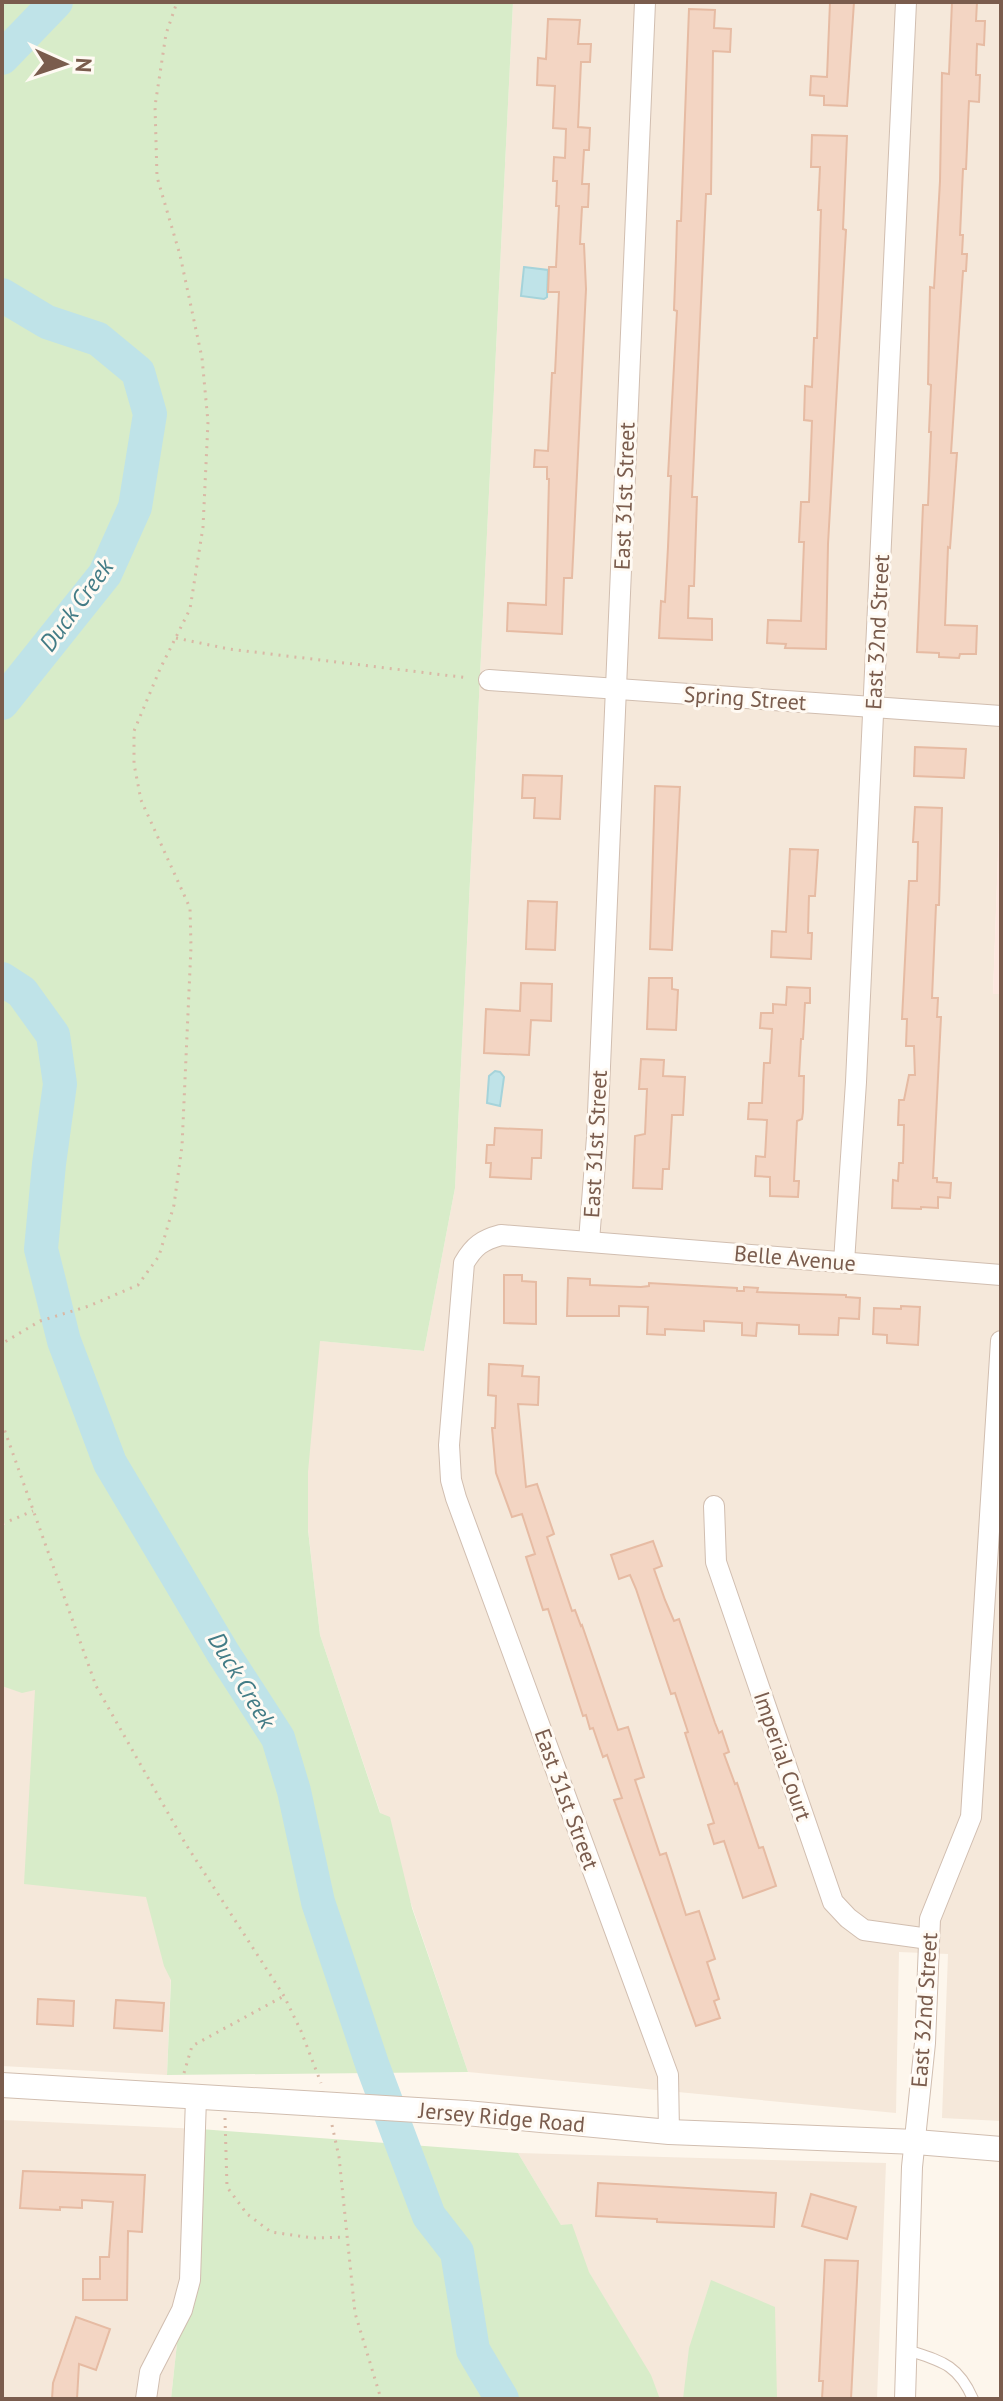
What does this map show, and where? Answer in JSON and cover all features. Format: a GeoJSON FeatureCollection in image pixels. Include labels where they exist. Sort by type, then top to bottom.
{"type":"FeatureCollection","features":[{"type":"Feature","properties":{"kind":"street","name":"East 31st Street"},"geometry":{"type":"LineString","coordinates":[[645,2],[597,1121],[589,1241],[501,1235],[483,1240],[472,1248],[464,1263],[449,1445],[451,1480],[456,1498],[668,2075],[669,2132]]}},
{"type":"Feature","properties":{"kind":"street","name":"East 32nd Street"},"geometry":{"type":"LineString","coordinates":[[844,1262],[856,1082],[906,2]]}},
{"type":"Feature","properties":{"kind":"street","name":"Spring Street"},"geometry":{"type":"LineString","coordinates":[[489,680],[1001,716]]}},
{"type":"Feature","properties":{"kind":"street","name":"Belle Avenue"},"geometry":{"type":"LineString","coordinates":[[589,1241],[1001,1275]]}},
{"type":"Feature","properties":{"kind":"street","name":"East 32nd Street"},"geometry":{"type":"LineString","coordinates":[[905,2399],[912,2167],[925,2043],[930,1919],[971,1817],[1001,1341]]}},
{"type":"Feature","properties":{"kind":"street","name":"Imperial Court"},"geometry":{"type":"LineString","coordinates":[[714,1506],[716,1562],[833,1902],[864,1930],[929,1939]]}},
{"type":"Feature","properties":{"kind":"street","name":"Jersey Ridge Road"},"geometry":{"type":"LineString","coordinates":[[2,2085],[466,2113],[669,2132],[916,2142],[1001,2149]]}},
{"type":"Feature","properties":{"kind":"street"},"geometry":{"type":"LineString","coordinates":[[146,2399],[150,2372],[182,2310],[190,2280],[190,2097]]}},
{"type":"Feature","properties":{"kind":"lane"},"geometry":{"type":"LineString","coordinates":[[907,2350],[944,2362],[965,2381],[973,2399]]}},
{"type":"Feature","properties":{"kind":"path"},"geometry":{"type":"LineString","coordinates":[[2,1348],[3,1343],[40,1321],[89,1306],[138,1285],[159,1256],[174,1205],[182,1146],[190,908],[141,800],[134,764],[134,731],[190,609],[203,527],[208,422],[202,358],[180,255],[157,177],[155,106],[166,34],[177,2]]}},
{"type":"Feature","properties":{"kind":"path"},"geometry":{"type":"LineString","coordinates":[[176,638],[229,649],[489,680]]}},
{"type":"Feature","properties":{"kind":"path"},"geometry":{"type":"LineString","coordinates":[[2,1423],[96,1686],[185,1843],[284,1996],[301,2031],[339,2157],[355,2313],[381,2399]]}},
{"type":"Feature","properties":{"kind":"path"},"geometry":{"type":"LineString","coordinates":[[2,1522],[33,1511]]}},
{"type":"Feature","properties":{"kind":"path"},"geometry":{"type":"LineString","coordinates":[[190,2097],[184,2069],[192,2046],[284,1996]]}},
{"type":"Feature","properties":{"kind":"path"},"geometry":{"type":"LineString","coordinates":[[224,2099],[227,2187],[247,2214],[271,2232],[313,2238],[346,2237]]}},
{"type":"Feature","properties":{"kind":"shaded area"},"geometry":{"type":"Polygon","coordinates":[[[513,2],[1001,2],[1001,771],[993,994],[1001,994],[1001,2121],[942,2118],[948,1954],[899,1952],[896,2113],[468,2072],[320,1635],[302,1476],[311,1340],[424,1351],[455,1188],[513,2]]]}},
{"type":"Feature","properties":{"kind":"shaded area"},"geometry":{"type":"Polygon","coordinates":[[[1001,771],[1001,994],[993,994],[1001,771]]]}},
{"type":"Feature","properties":{"kind":"shaded area"},"geometry":{"type":"Polygon","coordinates":[[[2,1515],[40,1620],[174,1899],[167,2075],[2,2066],[2,1515]]]}},
{"type":"Feature","properties":{"kind":"shaded area"},"geometry":{"type":"Polygon","coordinates":[[[2,2120],[200,2129],[171,2399],[2,2399],[2,2120]]]}},
{"type":"Feature","properties":{"kind":"shaded area"},"geometry":{"type":"Polygon","coordinates":[[[518,2153],[886,2163],[877,2399],[660,2399],[650,2375],[518,2153]]]}},
{"type":"Feature","properties":{"kind":"green space"},"geometry":{"type":"Polygon","coordinates":[[[2,2],[513,2],[455,1188],[424,1351],[320,1341],[308,1472],[308,1530],[320,1635],[380,1813],[390,1817],[412,1908],[468,2072],[167,2075],[171,1980],[164,1966],[146,1897],[24,1884],[35,1690],[22,1693],[2,1686],[2,1525],[5,1525],[2,1515],[2,2]]]}},
{"type":"Feature","properties":{"kind":"green space"},"geometry":{"type":"Polygon","coordinates":[[[200,2129],[518,2153],[561,2225],[572,2224],[589,2272],[651,2375],[660,2399],[171,2399],[200,2129]]]}},
{"type":"Feature","properties":{"kind":"green space"},"geometry":{"type":"Polygon","coordinates":[[[711,2280],[775,2307],[777,2399],[683,2399],[689,2348],[711,2280]]]}},
{"type":"Feature","properties":{"kind":"water"},"geometry":{"type":"Polygon","coordinates":[[[524,267],[548,270],[547,297],[521,296],[524,267]]]}},
{"type":"Feature","properties":{"kind":"water"},"geometry":{"type":"Polygon","coordinates":[[[495,1071],[504,1077],[500,1106],[487,1103],[489,1076],[495,1071]]]}},
{"type":"Feature","properties":{"kind":"building"},"geometry":{"type":"Polygon","coordinates":[[[830,2],[854,2],[847,106],[824,105],[824,96],[810,95],[811,76],[827,77],[830,2]]]}},
{"type":"Feature","properties":{"kind":"building"},"geometry":{"type":"Polygon","coordinates":[[[952,2],[977,2],[976,21],[985,21],[984,45],[977,44],[979,102],[969,101],[966,169],[963,169],[960,235],[963,235],[962,254],[967,254],[966,271],[963,271],[951,453],[957,453],[948,547],[945,625],[977,626],[976,654],[960,654],[959,658],[917,652],[923,505],[928,505],[931,432],[931,385],[928,384],[930,287],[934,288],[942,73],[949,74],[952,2]]]}},
{"type":"Feature","properties":{"kind":"building"},"geometry":{"type":"Polygon","coordinates":[[[689,9],[715,10],[714,28],[731,29],[730,52],[713,51],[711,194],[706,194],[692,497],[697,497],[694,586],[689,586],[688,618],[712,619],[712,640],[659,638],[661,601],[665,602],[668,547],[671,476],[668,476],[677,311],[674,310],[677,221],[681,221],[689,9]]]}},
{"type":"Feature","properties":{"kind":"building"},"geometry":{"type":"Polygon","coordinates":[[[548,19],[580,20],[578,44],[591,44],[590,62],[581,62],[578,127],[590,128],[589,150],[584,150],[582,184],[589,184],[588,207],[582,207],[580,244],[584,244],[586,289],[572,578],[564,578],[562,634],[507,631],[508,603],[546,605],[549,479],[547,467],[534,467],[535,450],[548,451],[559,292],[548,292],[549,267],[556,267],[559,206],[556,206],[557,181],[553,181],[554,157],[565,158],[566,129],[553,128],[555,86],[537,85],[538,58],[546,59],[548,19]]]}},
{"type":"Feature","properties":{"kind":"building"},"geometry":{"type":"Polygon","coordinates":[[[812,135],[847,136],[843,229],[846,230],[828,544],[826,649],[785,648],[786,644],[767,643],[768,620],[801,621],[804,542],[799,542],[801,502],[809,502],[812,421],[804,420],[805,386],[812,387],[814,338],[817,338],[821,210],[818,210],[820,167],[811,167],[812,135]]]}},
{"type":"Feature","properties":{"kind":"building"},"geometry":{"type":"Polygon","coordinates":[[[915,747],[966,749],[964,778],[914,776],[915,747]]]}},
{"type":"Feature","properties":{"kind":"building"},"geometry":{"type":"Polygon","coordinates":[[[523,775],[562,776],[560,819],[534,818],[535,798],[522,798],[523,775]]]}},
{"type":"Feature","properties":{"kind":"building"},"geometry":{"type":"Polygon","coordinates":[[[655,786],[680,787],[672,950],[650,949],[655,786]]]}},
{"type":"Feature","properties":{"kind":"building"},"geometry":{"type":"Polygon","coordinates":[[[915,807],[942,808],[932,998],[938,998],[937,1017],[941,1017],[933,1178],[937,1178],[937,1182],[951,1183],[950,1198],[938,1197],[938,1208],[921,1209],[892,1208],[893,1180],[898,1181],[899,1163],[903,1163],[904,1125],[898,1125],[899,1100],[904,1100],[909,1075],[915,1075],[914,1046],[906,1046],[907,1019],[902,1019],[909,881],[917,881],[918,842],[913,842],[915,807]]]}},
{"type":"Feature","properties":{"kind":"building"},"geometry":{"type":"Polygon","coordinates":[[[790,849],[818,850],[815,896],[809,896],[811,959],[771,957],[772,931],[786,932],[790,849]]]}},
{"type":"Feature","properties":{"kind":"building"},"geometry":{"type":"Polygon","coordinates":[[[528,901],[557,902],[555,950],[526,949],[528,901]]]}},
{"type":"Feature","properties":{"kind":"building"},"geometry":{"type":"Polygon","coordinates":[[[649,978],[672,978],[672,989],[678,990],[676,1030],[647,1029],[649,978]]]}},
{"type":"Feature","properties":{"kind":"building"},"geometry":{"type":"Polygon","coordinates":[[[521,983],[552,984],[551,1021],[531,1020],[529,1055],[484,1053],[486,1009],[520,1011],[521,983]]]}},
{"type":"Feature","properties":{"kind":"building"},"geometry":{"type":"Polygon","coordinates":[[[787,987],[810,988],[810,1003],[805,1003],[801,1039],[799,1076],[804,1076],[803,1112],[802,1119],[797,1121],[794,1181],[799,1181],[798,1197],[770,1196],[770,1177],[755,1176],[756,1156],[765,1157],[767,1120],[748,1119],[749,1103],[762,1103],[764,1063],[770,1063],[772,1029],[760,1028],[761,1013],[773,1013],[773,1004],[786,1005],[787,987]]]}},
{"type":"Feature","properties":{"kind":"building"},"geometry":{"type":"Polygon","coordinates":[[[641,1059],[664,1060],[663,1076],[685,1077],[683,1115],[672,1115],[669,1169],[663,1169],[662,1189],[633,1188],[635,1136],[645,1134],[647,1089],[639,1089],[641,1059]]]}},
{"type":"Feature","properties":{"kind":"building"},"geometry":{"type":"Polygon","coordinates":[[[495,1128],[542,1130],[541,1158],[532,1158],[531,1179],[490,1177],[491,1163],[486,1163],[487,1145],[494,1145],[495,1128]]]}},
{"type":"Feature","properties":{"kind":"building"},"geometry":{"type":"Polygon","coordinates":[[[504,1275],[522,1275],[522,1281],[536,1282],[536,1324],[504,1323],[504,1275]]]}},
{"type":"Feature","properties":{"kind":"building"},"geometry":{"type":"Polygon","coordinates":[[[568,1278],[590,1279],[590,1285],[641,1287],[649,1286],[649,1283],[737,1288],[737,1291],[744,1291],[744,1287],[758,1288],[757,1292],[846,1295],[860,1298],[859,1319],[839,1318],[838,1335],[799,1334],[799,1325],[757,1323],[756,1336],[742,1335],[742,1323],[704,1321],[704,1331],[665,1329],[665,1335],[647,1334],[648,1307],[619,1306],[619,1316],[567,1316],[568,1278]]]}},
{"type":"Feature","properties":{"kind":"building"},"geometry":{"type":"Polygon","coordinates":[[[901,1306],[920,1307],[918,1345],[887,1343],[887,1335],[873,1334],[874,1308],[901,1309],[901,1306]]]}},
{"type":"Feature","properties":{"kind":"building"},"geometry":{"type":"Polygon","coordinates":[[[489,1364],[523,1366],[522,1376],[539,1377],[538,1405],[518,1404],[526,1487],[537,1484],[554,1534],[547,1537],[572,1611],[575,1610],[582,1625],[618,1730],[628,1727],[644,1777],[635,1780],[660,1855],[666,1853],[686,1915],[699,1911],[715,1959],[707,1962],[719,1999],[714,2001],[720,2018],[696,2026],[614,1800],[622,1798],[607,1755],[603,1757],[593,1728],[590,1729],[586,1715],[583,1716],[548,1609],[543,1610],[526,1557],[535,1554],[522,1514],[512,1517],[496,1473],[492,1428],[495,1428],[496,1396],[488,1395],[489,1364]]]}},
{"type":"Feature","properties":{"kind":"building"},"geometry":{"type":"Polygon","coordinates":[[[653,1541],[662,1566],[654,1569],[665,1600],[674,1621],[679,1619],[715,1723],[719,1733],[722,1731],[729,1752],[724,1754],[776,1886],[743,1898],[724,1841],[714,1844],[708,1825],[714,1823],[685,1733],[688,1732],[675,1693],[671,1694],[636,1589],[630,1575],[619,1579],[611,1555],[653,1541]]]}},
{"type":"Feature","properties":{"kind":"building"},"geometry":{"type":"Polygon","coordinates":[[[38,1999],[74,2001],[73,2026],[37,2024],[38,1999]]]}},
{"type":"Feature","properties":{"kind":"building"},"geometry":{"type":"Polygon","coordinates":[[[116,2000],[164,2003],[162,2031],[114,2028],[116,2000]]]}},
{"type":"Feature","properties":{"kind":"building"},"geometry":{"type":"Polygon","coordinates":[[[23,2171],[145,2175],[142,2232],[128,2231],[127,2300],[83,2300],[83,2279],[100,2279],[100,2257],[109,2257],[113,2202],[82,2200],[82,2208],[60,2207],[60,2210],[20,2208],[23,2171]]]}},
{"type":"Feature","properties":{"kind":"building"},"geometry":{"type":"Polygon","coordinates":[[[598,2183],[776,2193],[774,2227],[596,2216],[598,2183]]]}},
{"type":"Feature","properties":{"kind":"building"},"geometry":{"type":"Polygon","coordinates":[[[811,2194],[856,2207],[847,2239],[802,2226],[811,2194]]]}},
{"type":"Feature","properties":{"kind":"building"},"geometry":{"type":"Polygon","coordinates":[[[825,2260],[858,2261],[851,2399],[822,2399],[823,2381],[819,2381],[825,2260]]]}},
{"type":"Feature","properties":{"kind":"building"},"geometry":{"type":"Polygon","coordinates":[[[76,2317],[110,2329],[96,2370],[79,2364],[77,2399],[52,2399],[53,2383],[76,2317]]]}},
{"type":"Feature","properties":{"kind":"waterway","name":"Duck Creek"},"geometry":{"type":"LineString","coordinates":[[2,58],[56,2]]}},
{"type":"Feature","properties":{"kind":"waterway","name":"Duck Creek"},"geometry":{"type":"LineString","coordinates":[[2,295],[47,322],[98,339],[138,372],[150,414],[135,507],[105,574],[2,703]]}},
{"type":"Feature","properties":{"kind":"waterway","name":"Duck Creek"},"geometry":{"type":"LineString","coordinates":[[2,979],[22,992],[53,1035],[60,1084],[41,1249],[64,1341],[110,1463],[223,1653],[278,1738],[294,1791],[318,1902],[372,2064],[429,2216],[457,2252],[473,2350],[502,2399]]}}]}
